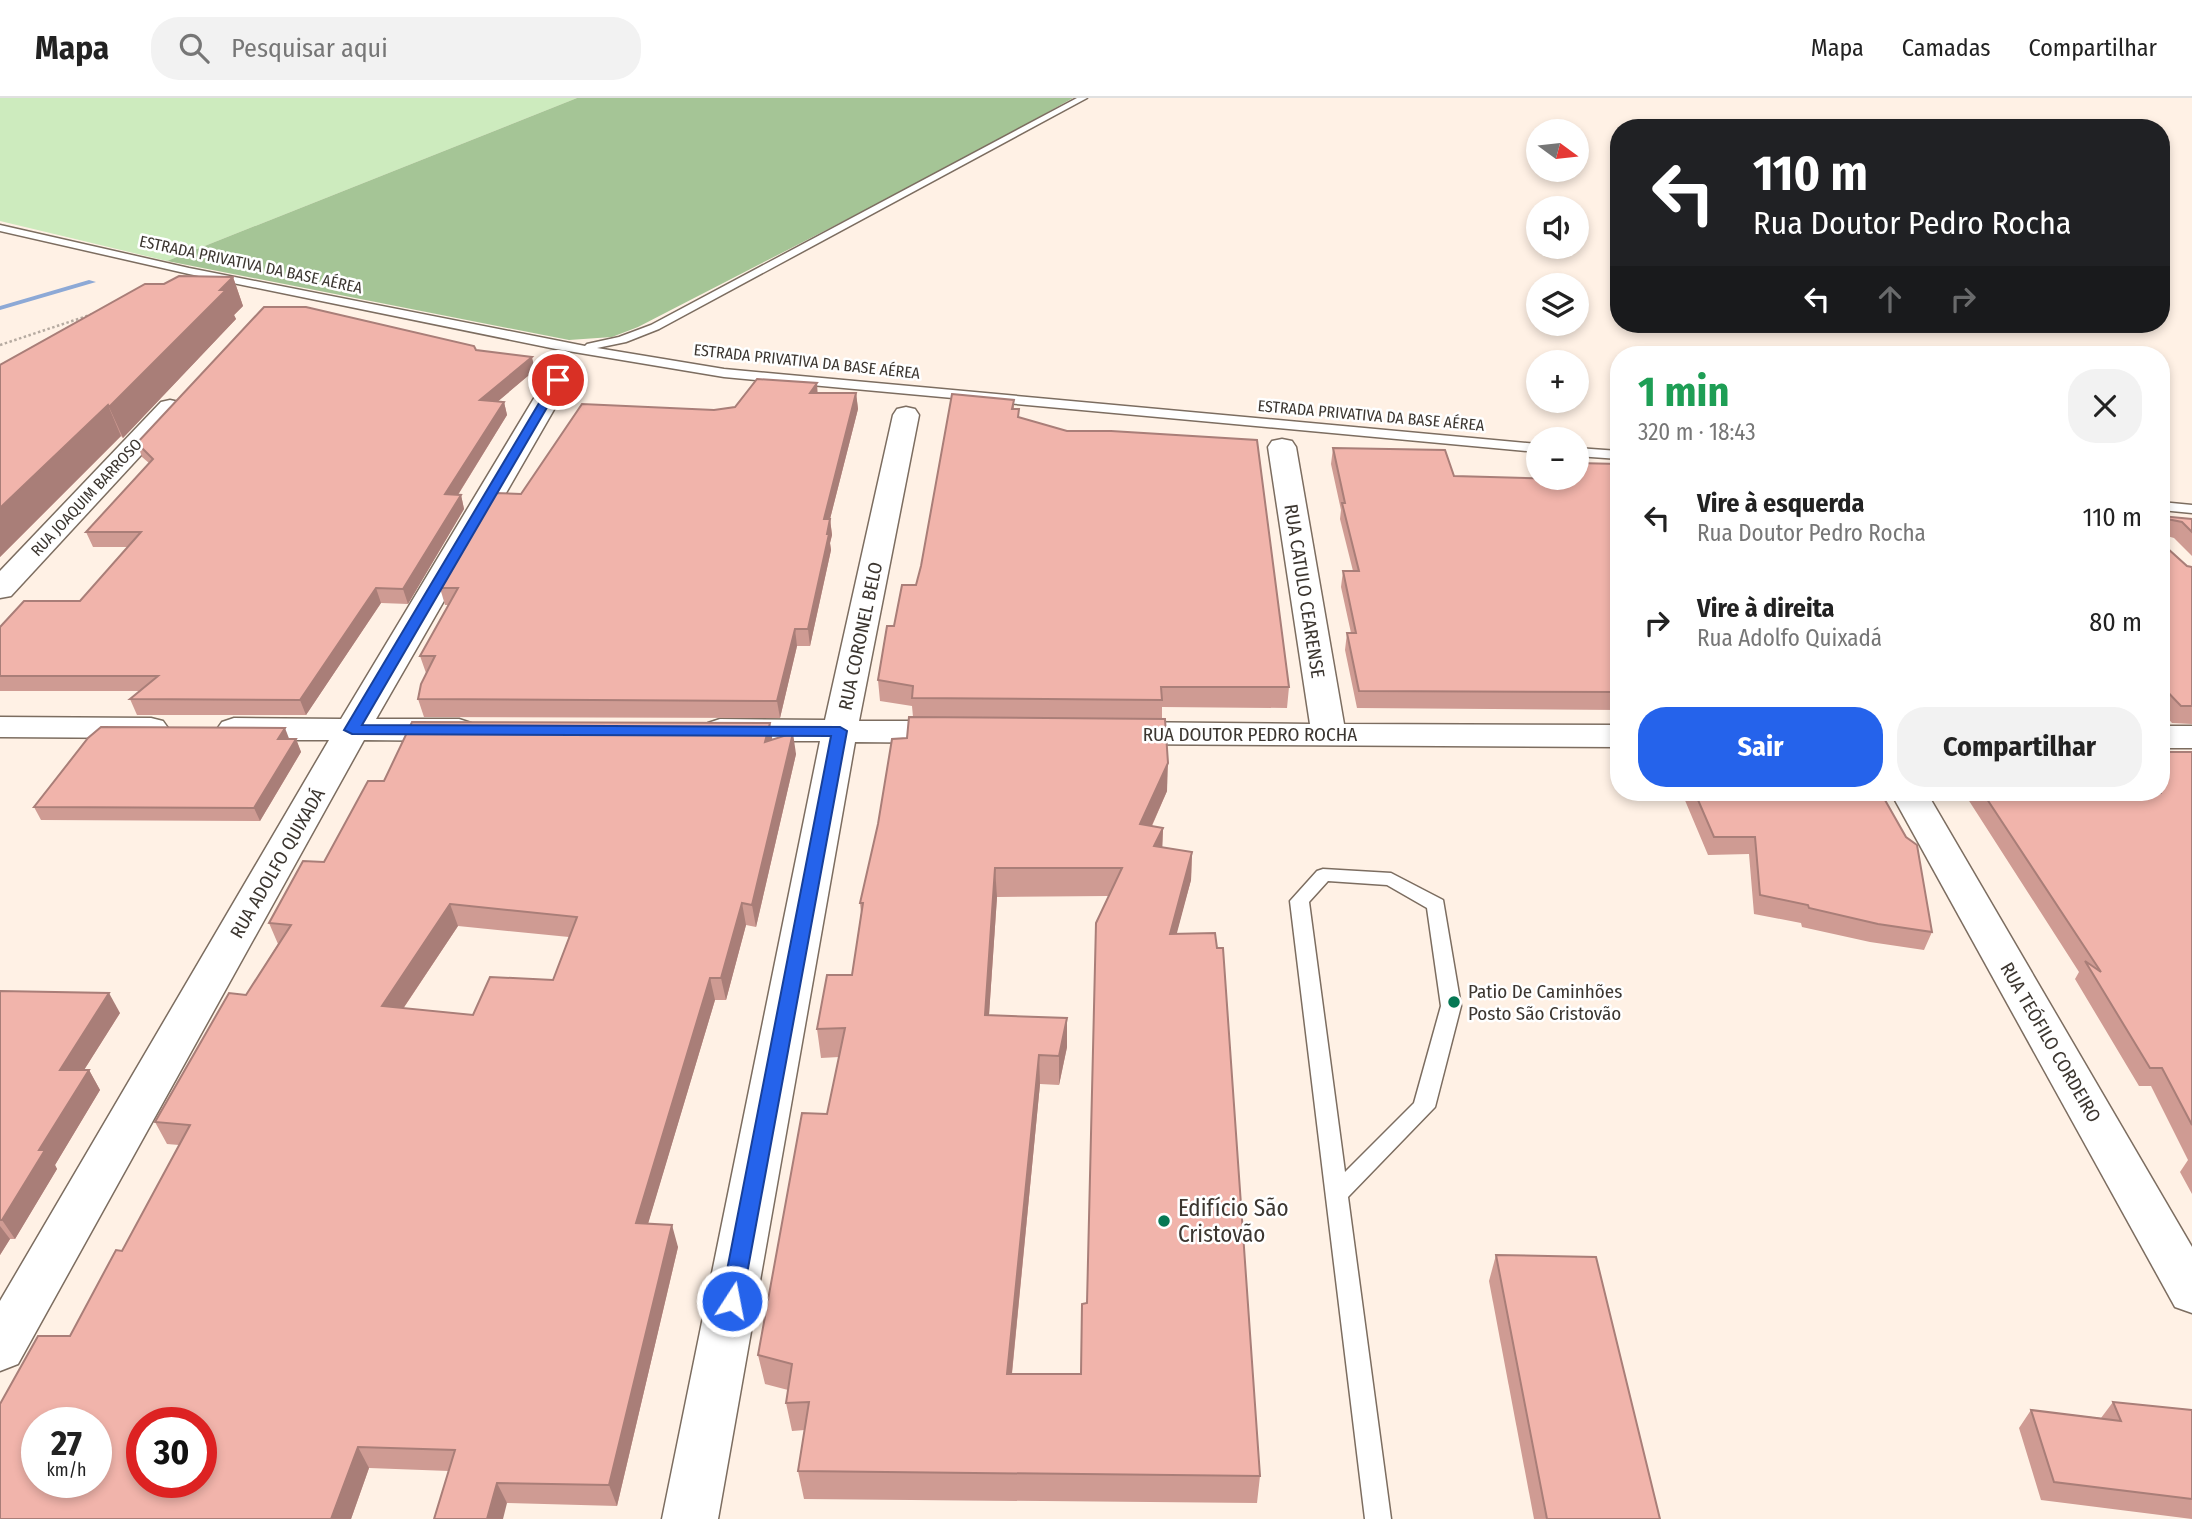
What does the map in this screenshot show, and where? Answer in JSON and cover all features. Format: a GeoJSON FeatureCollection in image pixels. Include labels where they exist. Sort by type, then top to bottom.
{"type":"FeatureCollection","features":[{"type":"Feature","properties":{"kind":"street","name":"RUA ADOLFO QUIXADÁ"},"geometry":{"type":"LineString","coordinates":[[0,1348],[352,730],[557,363]]}},
{"type":"Feature","properties":{"kind":"street","name":"RUA JOAQUIM BARROSO"},"geometry":{"type":"LineString","coordinates":[[0,589],[185,391]]}},
{"type":"Feature","properties":{"kind":"street","name":"RUA CORONEL BELO"},"geometry":{"type":"LineString","coordinates":[[691,1519],[840,731],[906,415]]}},
{"type":"Feature","properties":{"kind":"street","name":"RUA CATULO CEARENSE"},"geometry":{"type":"LineString","coordinates":[[1282,447],[1329,735]]}},
{"type":"Feature","properties":{"kind":"street"},"geometry":{"type":"LineString","coordinates":[[0,727],[489,730]]}},
{"type":"Feature","properties":{"kind":"street"},"geometry":{"type":"LineString","coordinates":[[683,730],[991,733]]}},
{"type":"Feature","properties":{"kind":"street","name":"RUA DOUTOR PEDRO ROCHA"},"geometry":{"type":"LineString","coordinates":[[1088,733],[1610,736]]}},
{"type":"Feature","properties":{"kind":"street"},"geometry":{"type":"LineString","coordinates":[[2170,737],[2192,737]]}},
{"type":"Feature","properties":{"kind":"street","name":"RUA TEÓFILO CORDEIRO"},"geometry":{"type":"LineString","coordinates":[[1914,801],[2192,1292]]}},
{"type":"Feature","properties":{"kind":"lane"},"geometry":{"type":"LineString","coordinates":[[557,363],[591,346],[622,340],[655,327],[1083,98]]}},
{"type":"Feature","properties":{"kind":"lane","name":"ESTRADA PRIVATIVA DA BASE AÉREA"},"geometry":{"type":"LineString","coordinates":[[0,228],[189,271],[557,363],[724,373],[1526,447]]}},
{"type":"Feature","properties":{"kind":"lane"},"geometry":{"type":"LineString","coordinates":[[1589,453],[1610,455]]}},
{"type":"Feature","properties":{"kind":"lane"},"geometry":{"type":"LineString","coordinates":[[2170,507],[2192,509]]}},
{"type":"Feature","properties":{"kind":"lane"},"geometry":{"type":"LineString","coordinates":[[1337,1194],[1424,1107],[1451,1006],[1436,905],[1391,879],[1323,876],[1299,901],[1378,1519]]}},
{"type":"Feature","properties":{"kind":"path"},"geometry":{"type":"LineString","coordinates":[[0,345],[95,313]]}},
{"type":"Feature","properties":{"kind":"green space"},"geometry":{"type":"Polygon","coordinates":[[[0,98],[577,98],[167,261],[0,221],[0,98]]]}},
{"type":"Feature","properties":{"kind":"green space"},"geometry":{"type":"Polygon","coordinates":[[[577,98],[1073,98],[964,159],[638,327],[612,337],[569,340],[167,261],[577,98]]]}},
{"type":"Feature","properties":{"kind":"building"},"geometry":{"type":"Polygon","coordinates":[[[179,276],[233,277],[220,290],[226,290],[109,407],[108,405],[0,508],[0,365],[145,284],[164,284],[179,276]]]}},
{"type":"Feature","properties":{"kind":"building"},"geometry":{"type":"Polygon","coordinates":[[[264,307],[306,307],[474,346],[476,350],[532,357],[480,400],[504,402],[445,494],[461,495],[403,589],[376,588],[300,700],[130,699],[158,676],[0,676],[0,627],[24,601],[80,601],[141,532],[86,532],[153,459],[137,443],[264,307]]]}},
{"type":"Feature","properties":{"kind":"building"},"geometry":{"type":"Polygon","coordinates":[[[757,379],[817,383],[810,393],[856,393],[824,519],[830,519],[829,534],[808,629],[795,629],[777,701],[418,699],[421,684],[435,656],[420,656],[458,588],[440,588],[495,493],[521,494],[582,404],[714,410],[735,407],[757,379]]]}},
{"type":"Feature","properties":{"kind":"building"},"geometry":{"type":"Polygon","coordinates":[[[952,394],[1014,400],[1012,409],[1019,409],[1018,417],[1067,431],[1257,440],[1289,687],[1161,687],[1162,700],[912,698],[913,686],[878,680],[887,626],[894,626],[902,585],[916,585],[921,566],[952,394]]]}},
{"type":"Feature","properties":{"kind":"building"},"geometry":{"type":"Polygon","coordinates":[[[1333,448],[1445,450],[1454,476],[1526,478],[1526,490],[1589,490],[1589,463],[1610,464],[1610,692],[1359,691],[1347,633],[1356,633],[1343,571],[1359,571],[1342,503],[1345,503],[1333,448]]]}},
{"type":"Feature","properties":{"kind":"building"},"geometry":{"type":"Polygon","coordinates":[[[2170,517],[2192,519],[2192,532],[2182,522],[2170,520],[2170,517]]]}},
{"type":"Feature","properties":{"kind":"building"},"geometry":{"type":"Polygon","coordinates":[[[2170,551],[2187,566],[2192,567],[2192,706],[2181,706],[2170,694],[2170,551]]]}},
{"type":"Feature","properties":{"kind":"building"},"geometry":{"type":"Polygon","coordinates":[[[909,717],[1165,719],[1168,763],[1140,824],[1163,828],[1154,846],[1192,852],[1170,934],[1215,933],[1217,948],[1223,948],[1260,1476],[798,1471],[809,1402],[786,1403],[792,1364],[758,1355],[802,1113],[827,1114],[845,1028],[817,1029],[827,975],[852,975],[863,903],[860,903],[878,824],[892,739],[907,738],[909,717]],[[995,868],[985,1015],[1067,1018],[1059,1056],[1039,1055],[1007,1374],[1081,1374],[1082,1304],[1087,1303],[1096,923],[1122,868],[995,868]]]}},
{"type":"Feature","properties":{"kind":"building"},"geometry":{"type":"Polygon","coordinates":[[[412,722],[770,723],[765,742],[793,733],[752,905],[742,903],[721,978],[710,978],[636,1223],[672,1225],[609,1485],[497,1483],[487,1519],[434,1519],[455,1450],[358,1447],[331,1519],[0,1519],[0,1404],[38,1336],[70,1336],[116,1250],[122,1251],[190,1125],[155,1122],[229,993],[246,995],[291,925],[269,923],[303,861],[324,862],[368,781],[384,781],[412,722]],[[450,904],[382,1006],[473,1015],[490,977],[553,980],[577,917],[450,904]]]}},
{"type":"Feature","properties":{"kind":"building"},"geometry":{"type":"Polygon","coordinates":[[[101,727],[285,728],[278,739],[296,739],[254,808],[34,807],[88,738],[101,727]]]}},
{"type":"Feature","properties":{"kind":"building"},"geometry":{"type":"Polygon","coordinates":[[[2170,752],[2192,752],[2192,1125],[2162,1068],[2150,1068],[2085,961],[2101,972],[1988,801],[2170,801],[2170,752]]]}},
{"type":"Feature","properties":{"kind":"building"},"geometry":{"type":"Polygon","coordinates":[[[1698,801],[1886,801],[1906,837],[1917,845],[1932,932],[1878,924],[1760,895],[1755,837],[1714,837],[1698,801]]]}},
{"type":"Feature","properties":{"kind":"building"},"geometry":{"type":"Polygon","coordinates":[[[0,991],[109,993],[60,1070],[89,1070],[39,1150],[45,1150],[2,1220],[0,1220],[0,991]]]}},
{"type":"Feature","properties":{"kind":"building"},"geometry":{"type":"Polygon","coordinates":[[[1496,1255],[1596,1257],[1660,1519],[1547,1519],[1496,1255]]]}},
{"type":"Feature","properties":{"kind":"building"},"geometry":{"type":"Polygon","coordinates":[[[2113,1402],[2192,1410],[2192,1499],[2054,1482],[2031,1410],[2121,1421],[2113,1402]]]}},
{"type":"Feature","properties":{"kind":"waterway"},"geometry":{"type":"LineString","coordinates":[[0,308],[92,282]]}},
{"type":"Feature","properties":{"kind":"place","name":"Patio De Caminhões Posto São Cristovão"},"geometry":{"type":"Point","coordinates":[1454,1002]}},
{"type":"Feature","properties":{"kind":"place","name":"Edifício São Cristovão"},"geometry":{"type":"Point","coordinates":[1164,1221]}},
{"type":"Feature","properties":{"kind":"route"},"geometry":{"type":"LineString","coordinates":[[558,380],[352,730],[840,731],[732,1301]]}}]}
